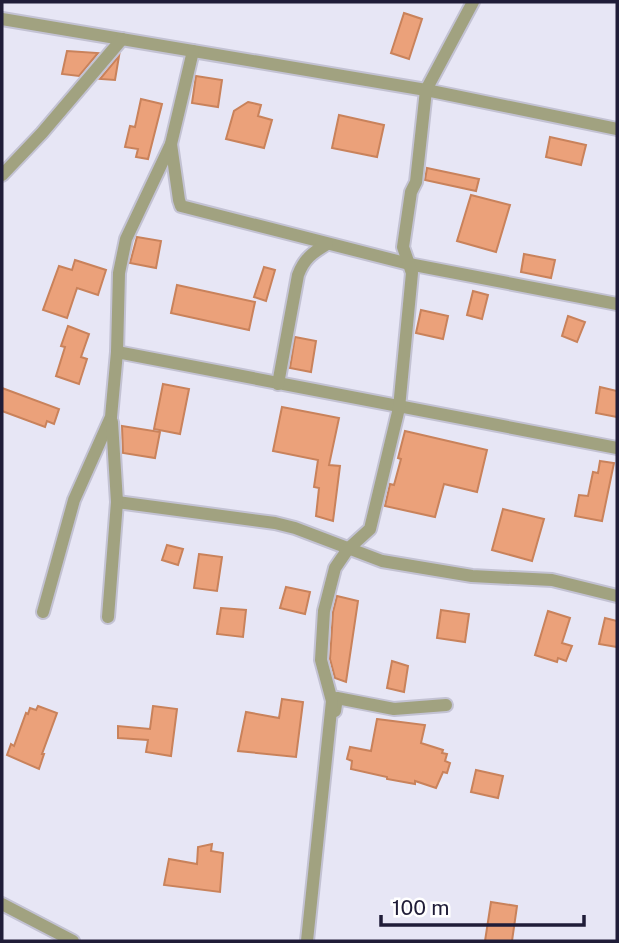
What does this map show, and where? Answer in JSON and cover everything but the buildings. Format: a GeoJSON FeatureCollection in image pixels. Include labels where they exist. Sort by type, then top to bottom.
{"type":"FeatureCollection","features":[{"type":"Feature","properties":{"kind":"street"},"geometry":{"type":"LineString","coordinates":[[307,941],[332,701],[321,660],[324,611],[335,568],[348,550],[370,529],[399,408],[412,273],[402,247],[411,192],[416,182],[426,90],[473,2]]}},
{"type":"Feature","properties":{"kind":"street"},"geometry":{"type":"LineString","coordinates":[[2,19],[426,90],[617,129]]}},
{"type":"Feature","properties":{"kind":"street"},"geometry":{"type":"LineString","coordinates":[[2,175],[42,134],[121,39]]}},
{"type":"Feature","properties":{"kind":"street"},"geometry":{"type":"LineString","coordinates":[[108,617],[117,502],[111,417],[117,352],[119,274],[126,239],[171,144],[193,51]]}},
{"type":"Feature","properties":{"kind":"street"},"geometry":{"type":"LineString","coordinates":[[171,144],[181,206],[409,264],[617,304]]}},
{"type":"Feature","properties":{"kind":"street"},"geometry":{"type":"LineString","coordinates":[[278,384],[298,275],[303,262],[327,244]]}},
{"type":"Feature","properties":{"kind":"street"},"geometry":{"type":"LineString","coordinates":[[117,352],[617,448]]}},
{"type":"Feature","properties":{"kind":"street"},"geometry":{"type":"LineString","coordinates":[[43,612],[74,500],[111,417]]}},
{"type":"Feature","properties":{"kind":"street"},"geometry":{"type":"LineString","coordinates":[[117,502],[275,523],[296,528],[382,561],[424,570],[472,576],[552,580],[617,596]]}},
{"type":"Feature","properties":{"kind":"street"},"geometry":{"type":"LineString","coordinates":[[326,760],[337,698],[394,709],[446,705]]}},
{"type":"Feature","properties":{"kind":"street"},"geometry":{"type":"LineString","coordinates":[[2,904],[73,941]]}}]}
